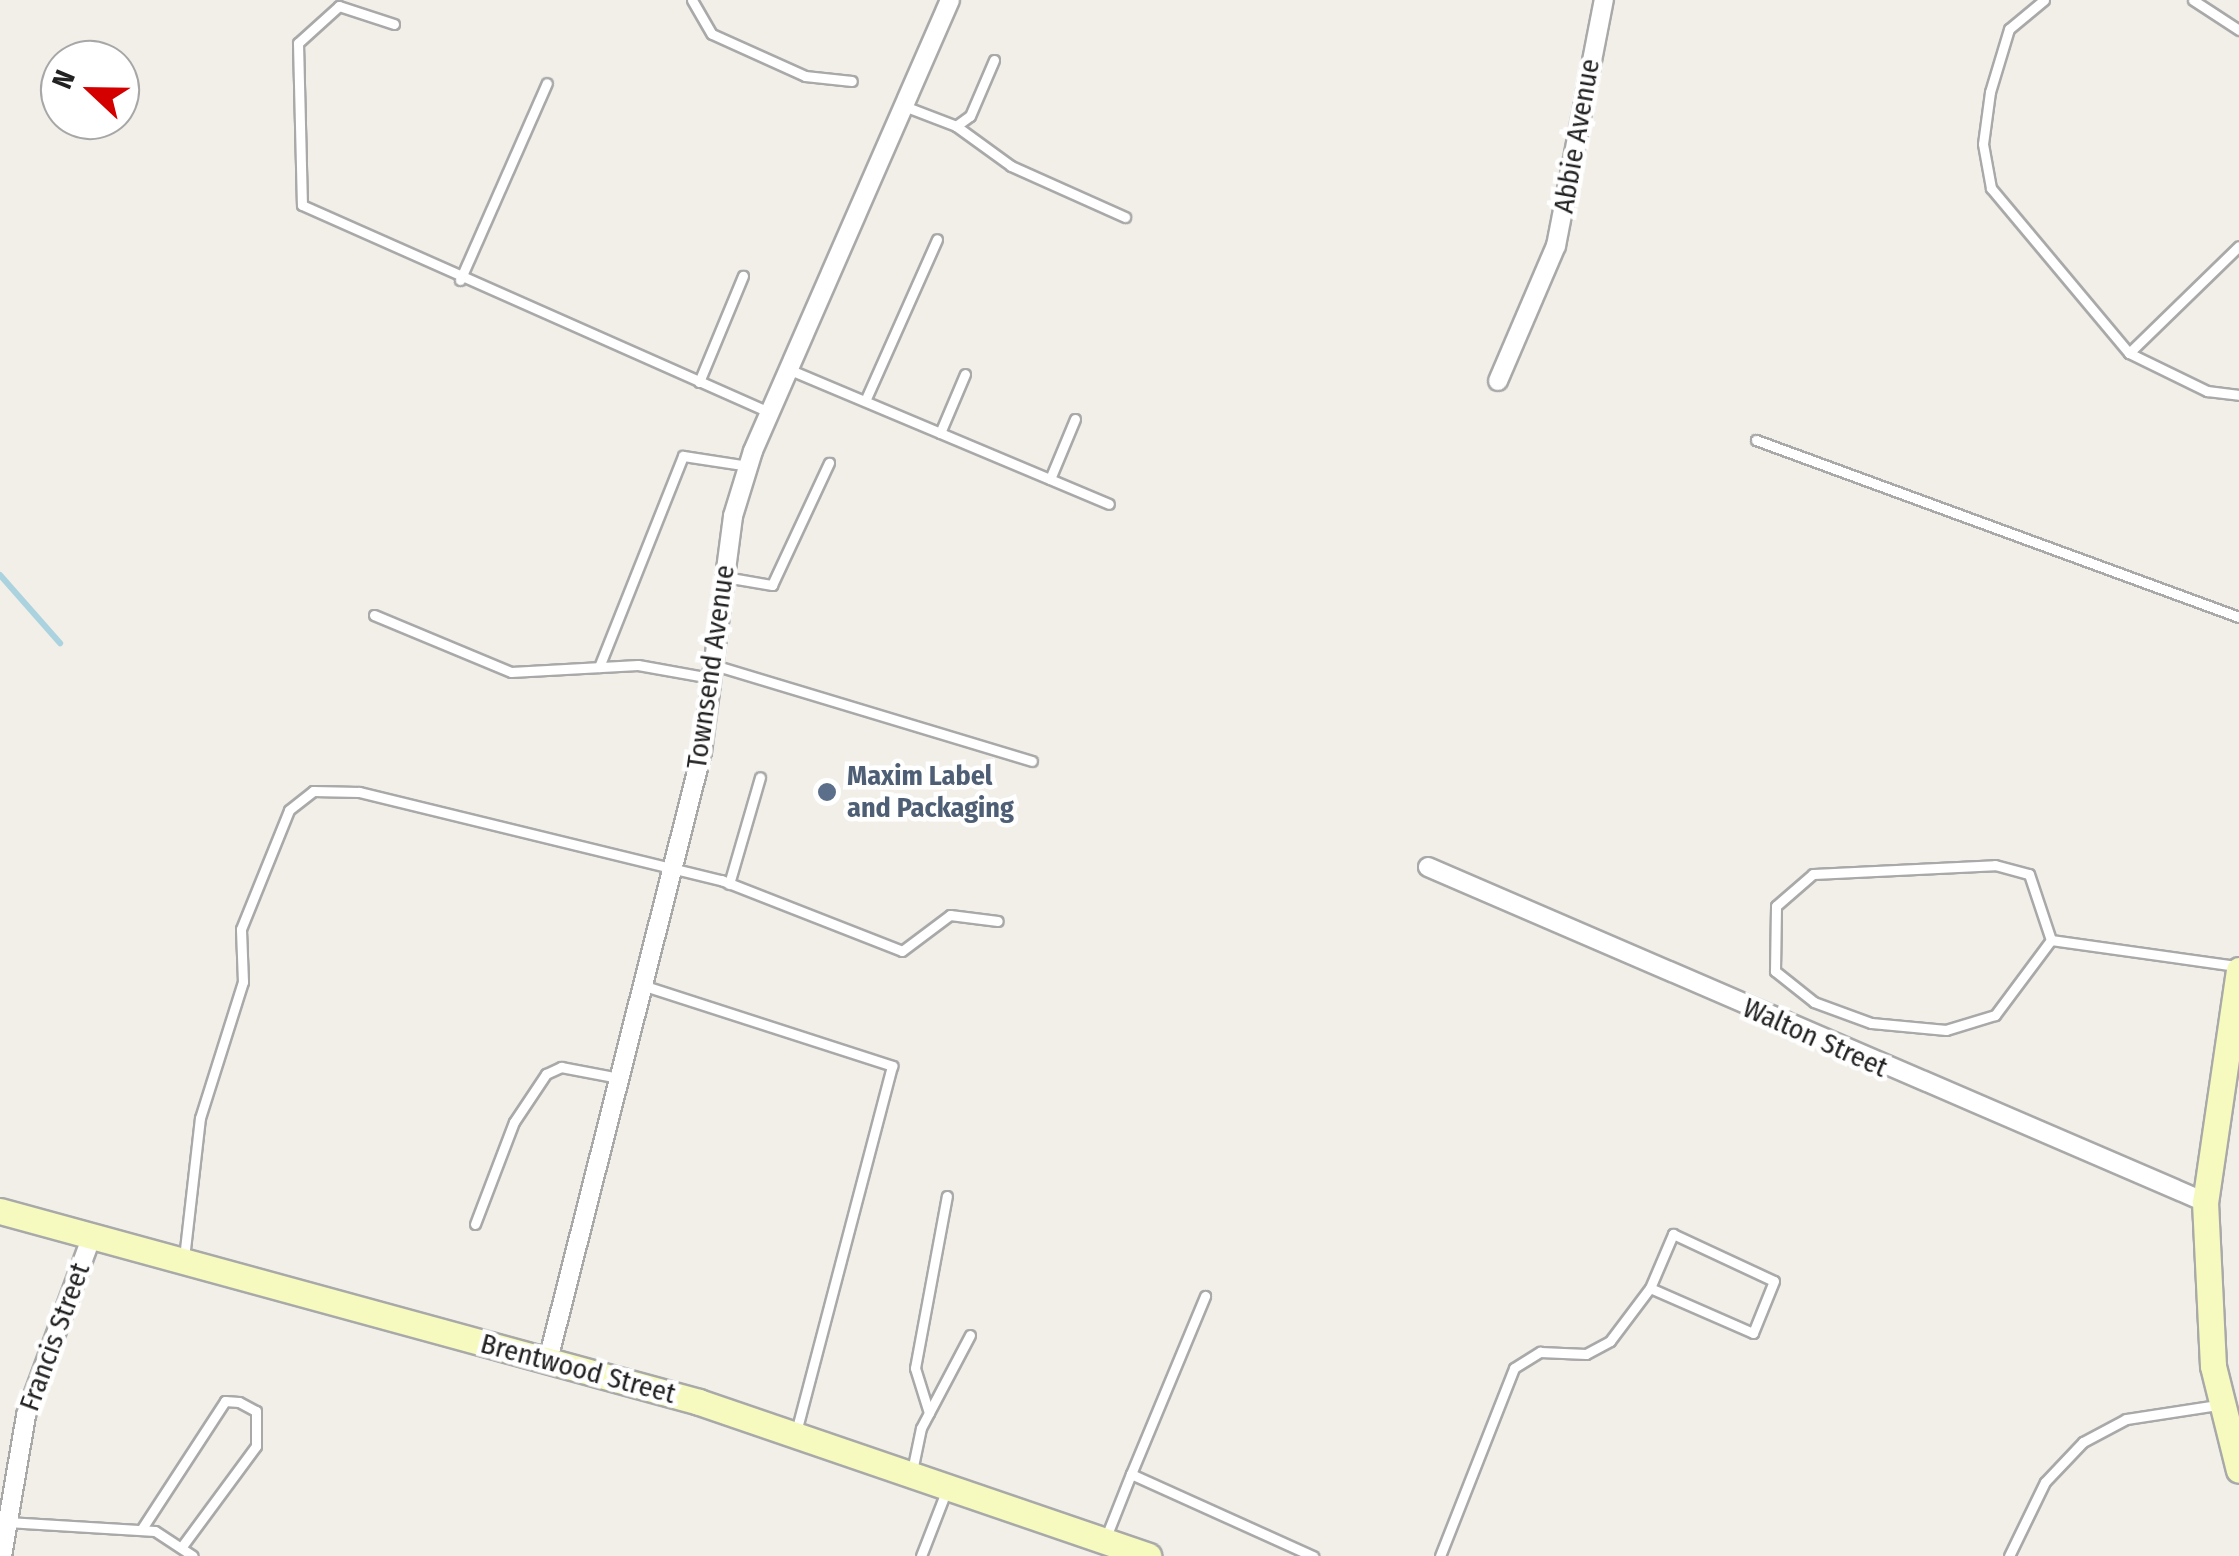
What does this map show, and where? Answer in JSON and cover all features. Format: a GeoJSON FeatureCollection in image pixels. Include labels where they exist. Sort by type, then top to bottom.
{"type":"FeatureCollection","features":[{"type":"Feature","properties":{"kind":"main road"},"geometry":{"type":"LineString","coordinates":[[2239,968],[2206,1202],[2221,1405],[2239,1470]]}},
{"type":"Feature","properties":{"kind":"main road","name":"Brentwood Street"},"geometry":{"type":"LineString","coordinates":[[0,1211],[548,1360],[796,1433],[949,1483],[1148,1556]]}},
{"type":"Feature","properties":{"kind":"street","name":"Townsend Avenue"},"geometry":{"type":"LineString","coordinates":[[548,1360],[674,872],[711,671],[722,577],[748,466],[950,0]]}},
{"type":"Feature","properties":{"kind":"street","name":"Abbie Avenue"},"geometry":{"type":"LineString","coordinates":[[1498,381],[1561,228],[1604,0]]}},
{"type":"Feature","properties":{"kind":"street","name":"Walton Street"},"geometry":{"type":"LineString","coordinates":[[1428,867],[2206,1202]]}},
{"type":"Feature","properties":{"kind":"street","name":"Francis Street"},"geometry":{"type":"LineString","coordinates":[[2,1556],[4,1522],[26,1415],[92,1236]]}},
{"type":"Feature","properties":{"kind":"lane"},"geometry":{"type":"LineString","coordinates":[[692,0],[712,34],[805,76],[852,82]]}},
{"type":"Feature","properties":{"kind":"lane"},"geometry":{"type":"LineString","coordinates":[[2044,0],[2009,29],[1990,92],[1982,144],[1991,188],[2128,353],[2206,391],[2239,395]]}},
{"type":"Feature","properties":{"kind":"lane"},"geometry":{"type":"LineString","coordinates":[[2193,0],[2239,30]]}},
{"type":"Feature","properties":{"kind":"lane"},"geometry":{"type":"LineString","coordinates":[[394,24],[339,6],[298,43],[296,187],[316,217],[770,412]]}},
{"type":"Feature","properties":{"kind":"lane"},"geometry":{"type":"LineString","coordinates":[[956,126],[970,116],[994,60]]}},
{"type":"Feature","properties":{"kind":"lane"},"geometry":{"type":"LineString","coordinates":[[460,280],[548,84]]}},
{"type":"Feature","properties":{"kind":"lane"},"geometry":{"type":"LineString","coordinates":[[904,106],[956,126],[1011,166],[1124,217]]}},
{"type":"Feature","properties":{"kind":"lane"},"geometry":{"type":"LineString","coordinates":[[865,401],[937,239]]}},
{"type":"Feature","properties":{"kind":"lane"},"geometry":{"type":"LineString","coordinates":[[2128,353],[2239,246]]}},
{"type":"Feature","properties":{"kind":"lane"},"geometry":{"type":"LineString","coordinates":[[699,382],[743,276]]}},
{"type":"Feature","properties":{"kind":"lane"},"geometry":{"type":"LineString","coordinates":[[788,369],[1109,504]]}},
{"type":"Feature","properties":{"kind":"lane"},"geometry":{"type":"LineString","coordinates":[[940,433],[966,374]]}},
{"type":"Feature","properties":{"kind":"lane"},"geometry":{"type":"LineString","coordinates":[[1050,479],[1075,419]]}},
{"type":"Feature","properties":{"kind":"lane"},"geometry":{"type":"LineString","coordinates":[[1756,440],[2239,617]]}},
{"type":"Feature","properties":{"kind":"lane"},"geometry":{"type":"LineString","coordinates":[[599,667],[682,456],[748,466]]}},
{"type":"Feature","properties":{"kind":"lane"},"geometry":{"type":"LineString","coordinates":[[722,577],[772,585],[829,463]]}},
{"type":"Feature","properties":{"kind":"lane"},"geometry":{"type":"LineString","coordinates":[[374,615],[510,672],[599,667],[711,671],[1032,760]]}},
{"type":"Feature","properties":{"kind":"lane"},"geometry":{"type":"LineString","coordinates":[[729,884],[760,777]]}},
{"type":"Feature","properties":{"kind":"lane"},"geometry":{"type":"LineString","coordinates":[[183,1261],[200,1118],[243,982],[241,929],[300,797],[329,786],[729,884],[902,950],[950,915],[998,920]]}},
{"type":"Feature","properties":{"kind":"lane"},"geometry":{"type":"LineString","coordinates":[[1995,865],[2029,874],[2051,940],[1995,1016],[1946,1030],[1840,1016],[1792,988],[1768,947],[1776,906],[1813,874],[1995,865]]}},
{"type":"Feature","properties":{"kind":"lane"},"geometry":{"type":"LineString","coordinates":[[2051,940],[2239,968]]}},
{"type":"Feature","properties":{"kind":"lane"},"geometry":{"type":"LineString","coordinates":[[645,986],[892,1066],[796,1433]]}},
{"type":"Feature","properties":{"kind":"lane"},"geometry":{"type":"LineString","coordinates":[[476,1224],[514,1122],[546,1074],[561,1067],[621,1078]]}},
{"type":"Feature","properties":{"kind":"lane"},"geometry":{"type":"LineString","coordinates":[[929,1413],[915,1368],[946,1196]]}},
{"type":"Feature","properties":{"kind":"lane"},"geometry":{"type":"LineString","coordinates":[[1440,1556],[1514,1368],[1540,1352],[1600,1348],[1650,1288],[1673,1234],[1774,1281],[1753,1333],[1650,1288]]}},
{"type":"Feature","properties":{"kind":"lane"},"geometry":{"type":"LineString","coordinates":[[1104,1540],[1205,1296]]}},
{"type":"Feature","properties":{"kind":"lane"},"geometry":{"type":"LineString","coordinates":[[912,1471],[929,1413],[970,1335]]}},
{"type":"Feature","properties":{"kind":"lane"},"geometry":{"type":"LineString","coordinates":[[142,1530],[225,1401],[238,1402],[256,1411],[256,1446],[183,1545]]}},
{"type":"Feature","properties":{"kind":"lane"},"geometry":{"type":"LineString","coordinates":[[2009,1556],[2045,1482],[2094,1434],[2126,1419],[2221,1405]]}},
{"type":"Feature","properties":{"kind":"lane"},"geometry":{"type":"LineString","coordinates":[[1131,1474],[1313,1556]]}},
{"type":"Feature","properties":{"kind":"lane"},"geometry":{"type":"LineString","coordinates":[[921,1556],[949,1483]]}},
{"type":"Feature","properties":{"kind":"lane"},"geometry":{"type":"LineString","coordinates":[[4,1522],[142,1530],[183,1545],[193,1556]]}},
{"type":"Feature","properties":{"kind":"waterway"},"geometry":{"type":"LineString","coordinates":[[0,575],[60,643]]}},
{"type":"Feature","properties":{"kind":"place","name":"Maxim Label and Packaging"},"geometry":{"type":"Point","coordinates":[827,792]}}]}
